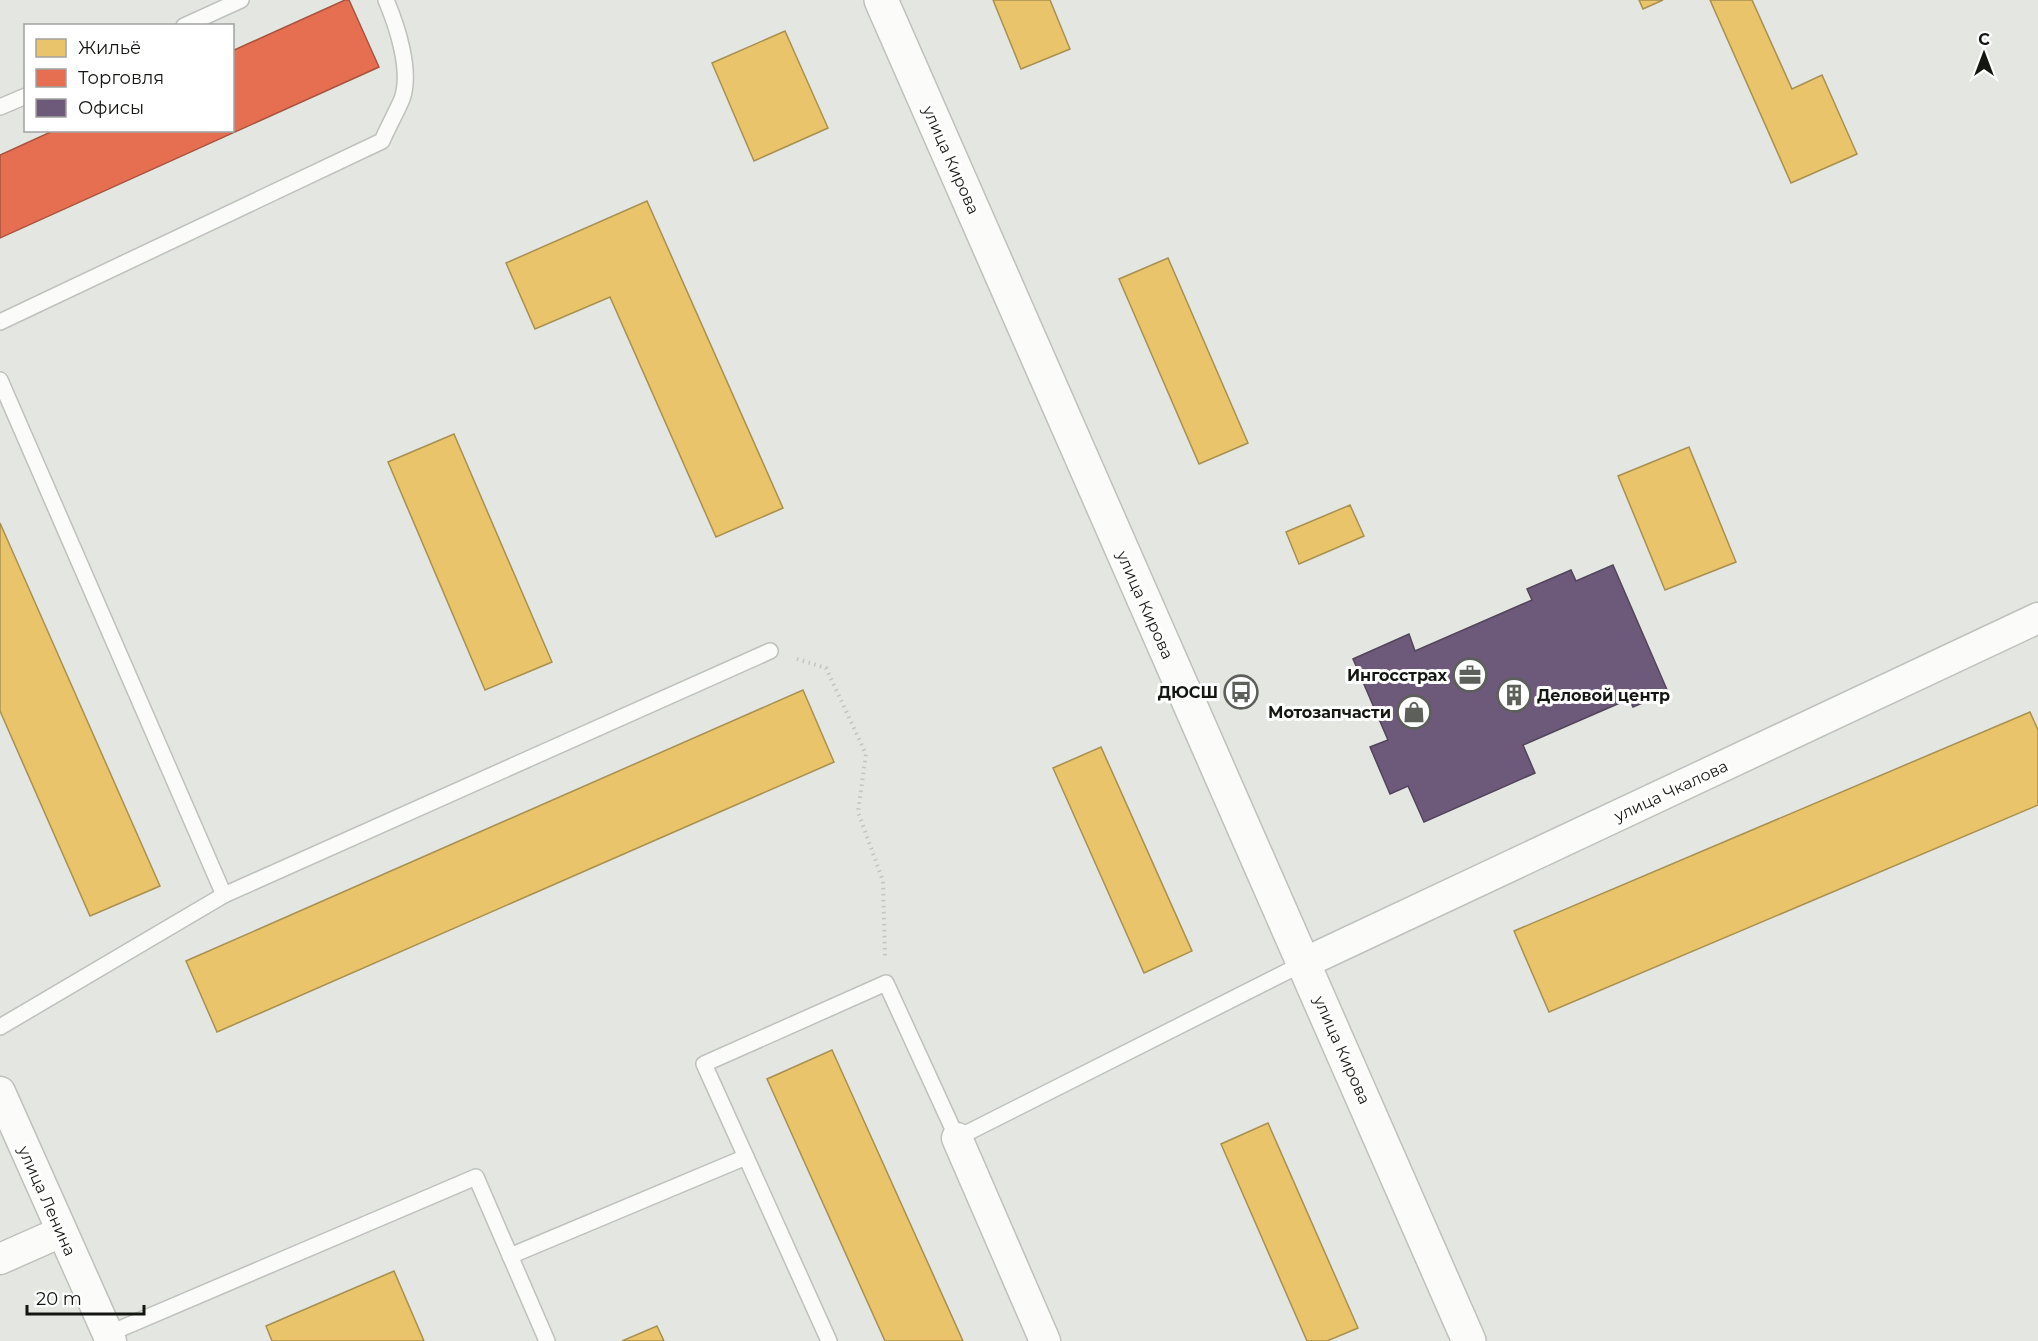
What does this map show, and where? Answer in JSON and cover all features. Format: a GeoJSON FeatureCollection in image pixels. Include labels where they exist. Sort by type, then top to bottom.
{"type":"FeatureCollection","features":[{"type":"Feature","properties":{"kind":"street","name":"улица Кирова"},"geometry":{"type":"LineString","coordinates":[[881,0],[1469,1341]]}},
{"type":"Feature","properties":{"kind":"street","name":"улица Чкалова"},"geometry":{"type":"LineString","coordinates":[[1304,963],[2038,618]]}},
{"type":"Feature","properties":{"kind":"street","name":"улица Ленина"},"geometry":{"type":"LineString","coordinates":[[0,1092],[110,1338]]}},
{"type":"Feature","properties":{"kind":"street"},"geometry":{"type":"LineString","coordinates":[[957,1138],[1045,1341]]}},
{"type":"Feature","properties":{"kind":"street"},"geometry":{"type":"LineString","coordinates":[[0,1259],[62,1232]]}},
{"type":"Feature","properties":{"kind":"lane"},"geometry":{"type":"LineString","coordinates":[[188,24],[241,0]]}},
{"type":"Feature","properties":{"kind":"lane"},"geometry":{"type":"LineString","coordinates":[[0,322],[382,141],[403,97],[404,60],[395,21],[386,0]]}},
{"type":"Feature","properties":{"kind":"lane"},"geometry":{"type":"LineString","coordinates":[[0,107],[24,97]]}},
{"type":"Feature","properties":{"kind":"lane"},"geometry":{"type":"LineString","coordinates":[[0,380],[224,895]]}},
{"type":"Feature","properties":{"kind":"lane"},"geometry":{"type":"LineString","coordinates":[[0,1027],[224,895],[770,651]]}},
{"type":"Feature","properties":{"kind":"lane"},"geometry":{"type":"LineString","coordinates":[[829,1341],[704,1064],[886,983],[957,1138],[1304,963]]}},
{"type":"Feature","properties":{"kind":"lane"},"geometry":{"type":"LineString","coordinates":[[510,1256],[746,1157]]}},
{"type":"Feature","properties":{"kind":"lane"},"geometry":{"type":"LineString","coordinates":[[110,1338],[476,1178],[547,1341]]}},
{"type":"Feature","properties":{"kind":"path"},"geometry":{"type":"LineString","coordinates":[[770,651],[826,668],[866,754],[858,812],[883,881],[886,983]]}},
{"type":"Feature","properties":{"kind":"building: Жильё"},"geometry":{"type":"Polygon","coordinates":[[[993,0],[1050,0],[1070,49],[1021,69],[993,0]]]}},
{"type":"Feature","properties":{"kind":"building: Жильё"},"geometry":{"type":"Polygon","coordinates":[[[1639,0],[1663,0],[1643,9],[1639,0]]]}},
{"type":"Feature","properties":{"kind":"building: Жильё"},"geometry":{"type":"Polygon","coordinates":[[[1710,0],[1752,0],[1792,89],[1822,75],[1857,154],[1791,183],[1710,0]]]}},
{"type":"Feature","properties":{"kind":"building: Жильё"},"geometry":{"type":"Polygon","coordinates":[[[785,31],[828,128],[754,161],[712,63],[785,31]]]}},
{"type":"Feature","properties":{"kind":"building: Жильё"},"geometry":{"type":"Polygon","coordinates":[[[647,201],[783,508],[716,537],[610,297],[535,329],[506,263],[647,201]]]}},
{"type":"Feature","properties":{"kind":"building: Жильё"},"geometry":{"type":"Polygon","coordinates":[[[1168,258],[1248,443],[1199,464],[1119,279],[1168,258]]]}},
{"type":"Feature","properties":{"kind":"building: Жильё"},"geometry":{"type":"Polygon","coordinates":[[[454,434],[552,662],[485,690],[388,462],[454,434]]]}},
{"type":"Feature","properties":{"kind":"building: Жильё"},"geometry":{"type":"Polygon","coordinates":[[[1689,447],[1736,562],[1665,590],[1618,476],[1689,447]]]}},
{"type":"Feature","properties":{"kind":"building: Жильё"},"geometry":{"type":"Polygon","coordinates":[[[1350,505],[1364,536],[1299,564],[1286,532],[1350,505]]]}},
{"type":"Feature","properties":{"kind":"building: Жильё"},"geometry":{"type":"Polygon","coordinates":[[[0,523],[160,886],[90,916],[0,711],[0,523]]]}},
{"type":"Feature","properties":{"kind":"building: Жильё"},"geometry":{"type":"Polygon","coordinates":[[[803,690],[834,762],[217,1032],[186,961],[803,690]]]}},
{"type":"Feature","properties":{"kind":"building: Жильё"},"geometry":{"type":"Polygon","coordinates":[[[2030,712],[2038,730],[2038,805],[1549,1012],[1514,931],[2030,712]]]}},
{"type":"Feature","properties":{"kind":"building: Жильё"},"geometry":{"type":"Polygon","coordinates":[[[1101,747],[1192,951],[1144,973],[1053,768],[1101,747]]]}},
{"type":"Feature","properties":{"kind":"building: Жильё"},"geometry":{"type":"Polygon","coordinates":[[[832,1050],[963,1341],[885,1341],[767,1079],[832,1050]]]}},
{"type":"Feature","properties":{"kind":"building: Жильё"},"geometry":{"type":"Polygon","coordinates":[[[1268,1123],[1358,1328],[1327,1341],[1307,1341],[1221,1144],[1268,1123]]]}},
{"type":"Feature","properties":{"kind":"building: Жильё"},"geometry":{"type":"Polygon","coordinates":[[[394,1271],[424,1341],[272,1341],[266,1326],[394,1271]]]}},
{"type":"Feature","properties":{"kind":"building: Жильё"},"geometry":{"type":"Polygon","coordinates":[[[657,1326],[664,1341],[622,1341],[657,1326]]]}},
{"type":"Feature","properties":{"kind":"building: Торговля"},"geometry":{"type":"Polygon","coordinates":[[[349,0],[379,67],[0,238],[0,155],[51,132],[234,132],[234,50],[349,0]]]}},
{"type":"Feature","properties":{"kind":"building: Офисы","name":"Деловой центр"},"geometry":{"type":"Polygon","coordinates":[[[1613,565],[1668,692],[1633,707],[1629,699],[1523,745],[1535,773],[1424,822],[1408,786],[1390,794],[1370,747],[1388,740],[1353,659],[1409,634],[1415,651],[1532,600],[1527,589],[1571,570],[1576,581],[1613,565]]]}},
{"type":"Feature","properties":{"kind":"place","name":"Ингосстрах"},"geometry":{"type":"Point","coordinates":[1470,675]}},
{"type":"Feature","properties":{"kind":"place","name":"ДЮСШ"},"geometry":{"type":"Point","coordinates":[1241,692]}},
{"type":"Feature","properties":{"kind":"place","name":"Деловой центр"},"geometry":{"type":"Point","coordinates":[1514,695]}},
{"type":"Feature","properties":{"kind":"place","name":"Мотозапчасти"},"geometry":{"type":"Point","coordinates":[1414,712]}}]}
